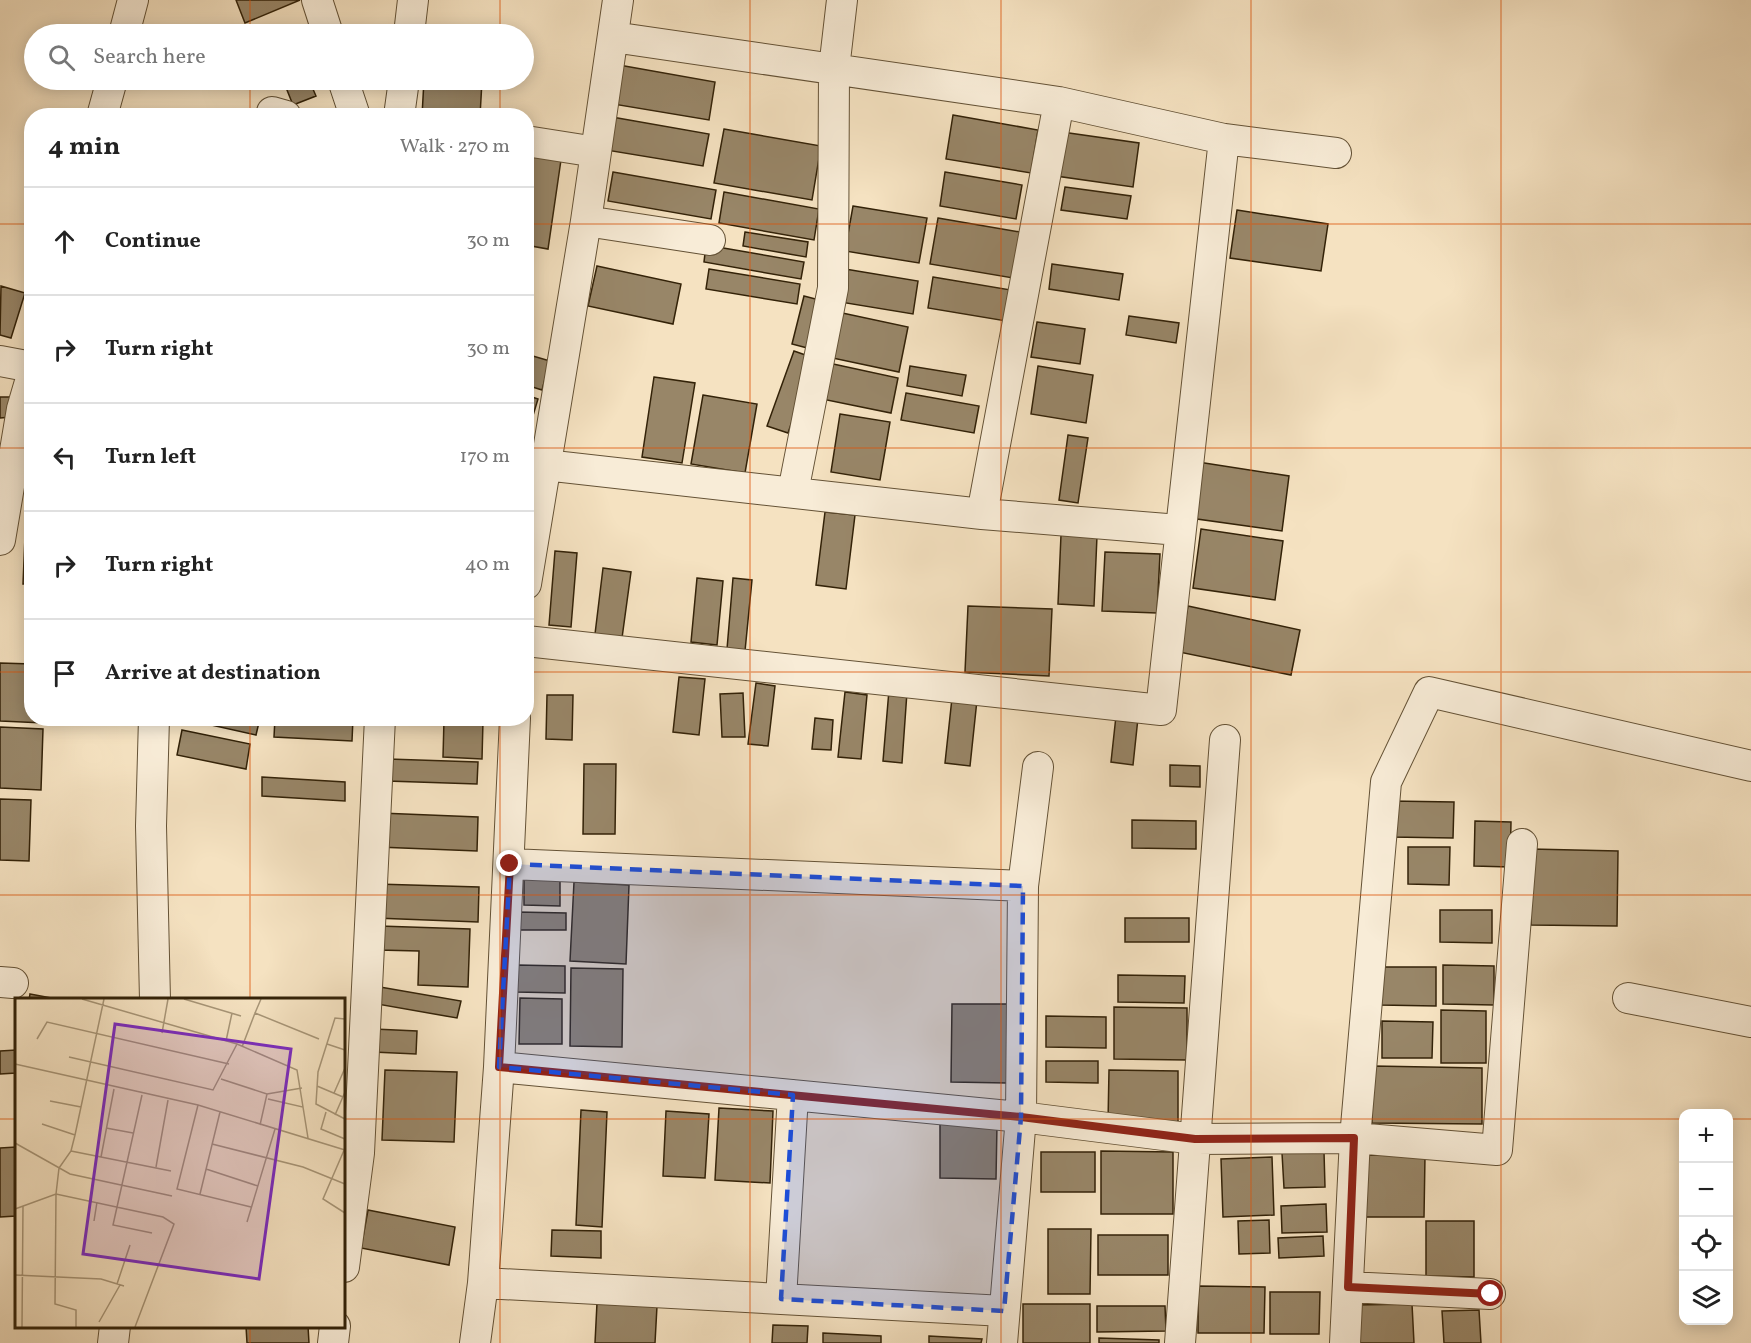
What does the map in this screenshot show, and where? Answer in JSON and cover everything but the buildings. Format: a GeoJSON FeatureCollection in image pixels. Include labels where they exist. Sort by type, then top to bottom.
{"type":"FeatureCollection","features":[{"type":"Feature","properties":{"kind":"street"},"geometry":{"type":"LineString","coordinates":[[127,24],[133,0]]}},
{"type":"Feature","properties":{"kind":"street"},"geometry":{"type":"LineString","coordinates":[[317,0],[325,24]]}},
{"type":"Feature","properties":{"kind":"street"},"geometry":{"type":"LineString","coordinates":[[410,24],[413,0]]}},
{"type":"Feature","properties":{"kind":"street"},"geometry":{"type":"LineString","coordinates":[[534,534],[586,221],[618,0]]}},
{"type":"Feature","properties":{"kind":"street"},"geometry":{"type":"LineString","coordinates":[[793,492],[833,288],[834,69],[842,0]]}},
{"type":"Feature","properties":{"kind":"street"},"geometry":{"type":"LineString","coordinates":[[613,37],[1059,102],[1224,139],[1336,153]]}},
{"type":"Feature","properties":{"kind":"street"},"geometry":{"type":"LineString","coordinates":[[104,108],[109,90]]}},
{"type":"Feature","properties":{"kind":"street"},"geometry":{"type":"LineString","coordinates":[[346,90],[352,108]]}},
{"type":"Feature","properties":{"kind":"street"},"geometry":{"type":"LineString","coordinates":[[400,108],[403,90]]}},
{"type":"Feature","properties":{"kind":"street"},"geometry":{"type":"LineString","coordinates":[[982,514],[1059,102]]}},
{"type":"Feature","properties":{"kind":"street"},"geometry":{"type":"LineString","coordinates":[[534,641],[1161,710],[1179,530],[1224,139]]}},
{"type":"Feature","properties":{"kind":"street"},"geometry":{"type":"LineString","coordinates":[[534,142],[596,152]]}},
{"type":"Feature","properties":{"kind":"street"},"geometry":{"type":"LineString","coordinates":[[586,221],[710,240]]}},
{"type":"Feature","properties":{"kind":"street"},"geometry":{"type":"LineString","coordinates":[[0,361],[24,366]]}},
{"type":"Feature","properties":{"kind":"street"},"geometry":{"type":"LineString","coordinates":[[0,540],[3,499],[24,422]]}},
{"type":"Feature","properties":{"kind":"street"},"geometry":{"type":"LineString","coordinates":[[545,465],[982,514],[1179,530]]}},
{"type":"Feature","properties":{"kind":"street"},"geometry":{"type":"LineString","coordinates":[[1345,1343],[1354,1138],[1386,782],[1429,692],[1751,766]]}},
{"type":"Feature","properties":{"kind":"street"},"geometry":{"type":"LineString","coordinates":[[154,726],[151,826],[154,998]]}},
{"type":"Feature","properties":{"kind":"street"},"geometry":{"type":"LineString","coordinates":[[345,1259],[359,1153],[380,726]]}},
{"type":"Feature","properties":{"kind":"street"},"geometry":{"type":"LineString","coordinates":[[475,1343],[483,1283],[499,1067],[515,726]]}},
{"type":"Feature","properties":{"kind":"street"},"geometry":{"type":"LineString","coordinates":[[1180,1343],[1225,740]]}},
{"type":"Feature","properties":{"kind":"street"},"geometry":{"type":"LineString","coordinates":[[1002,1343],[1021,1117],[1023,886],[1038,767]]}},
{"type":"Feature","properties":{"kind":"street"},"geometry":{"type":"LineString","coordinates":[[499,1067],[1021,1117],[1195,1139],[1354,1138],[1497,1150],[1522,844]]}},
{"type":"Feature","properties":{"kind":"street"},"geometry":{"type":"LineString","coordinates":[[510,864],[1023,886]]}},
{"type":"Feature","properties":{"kind":"street"},"geometry":{"type":"LineString","coordinates":[[1628,998],[1751,1022]]}},
{"type":"Feature","properties":{"kind":"street"},"geometry":{"type":"LineString","coordinates":[[781,1299],[793,1095]]}},
{"type":"Feature","properties":{"kind":"street"},"geometry":{"type":"LineString","coordinates":[[483,1283],[1004,1311]]}},
{"type":"Feature","properties":{"kind":"street"},"geometry":{"type":"LineString","coordinates":[[1348,1287],[1491,1294]]}},
{"type":"Feature","properties":{"kind":"street"},"geometry":{"type":"LineString","coordinates":[[113,1343],[116,1328]]}},
{"type":"Feature","properties":{"kind":"street"},"geometry":{"type":"LineString","coordinates":[[333,1343],[335,1328]]}},
{"type":"Feature","properties":{"kind":"highlighted area"},"geometry":{"type":"Polygon","coordinates":[[[510,864],[1023,886],[1021,1117],[1004,1311],[781,1299],[793,1095],[499,1067],[510,864]]]}},
{"type":"Feature","properties":{"kind":"route"},"geometry":{"type":"LineString","coordinates":[[510,864],[499,1067],[1021,1117],[1195,1139],[1354,1138],[1348,1287],[1491,1294]]}}]}
